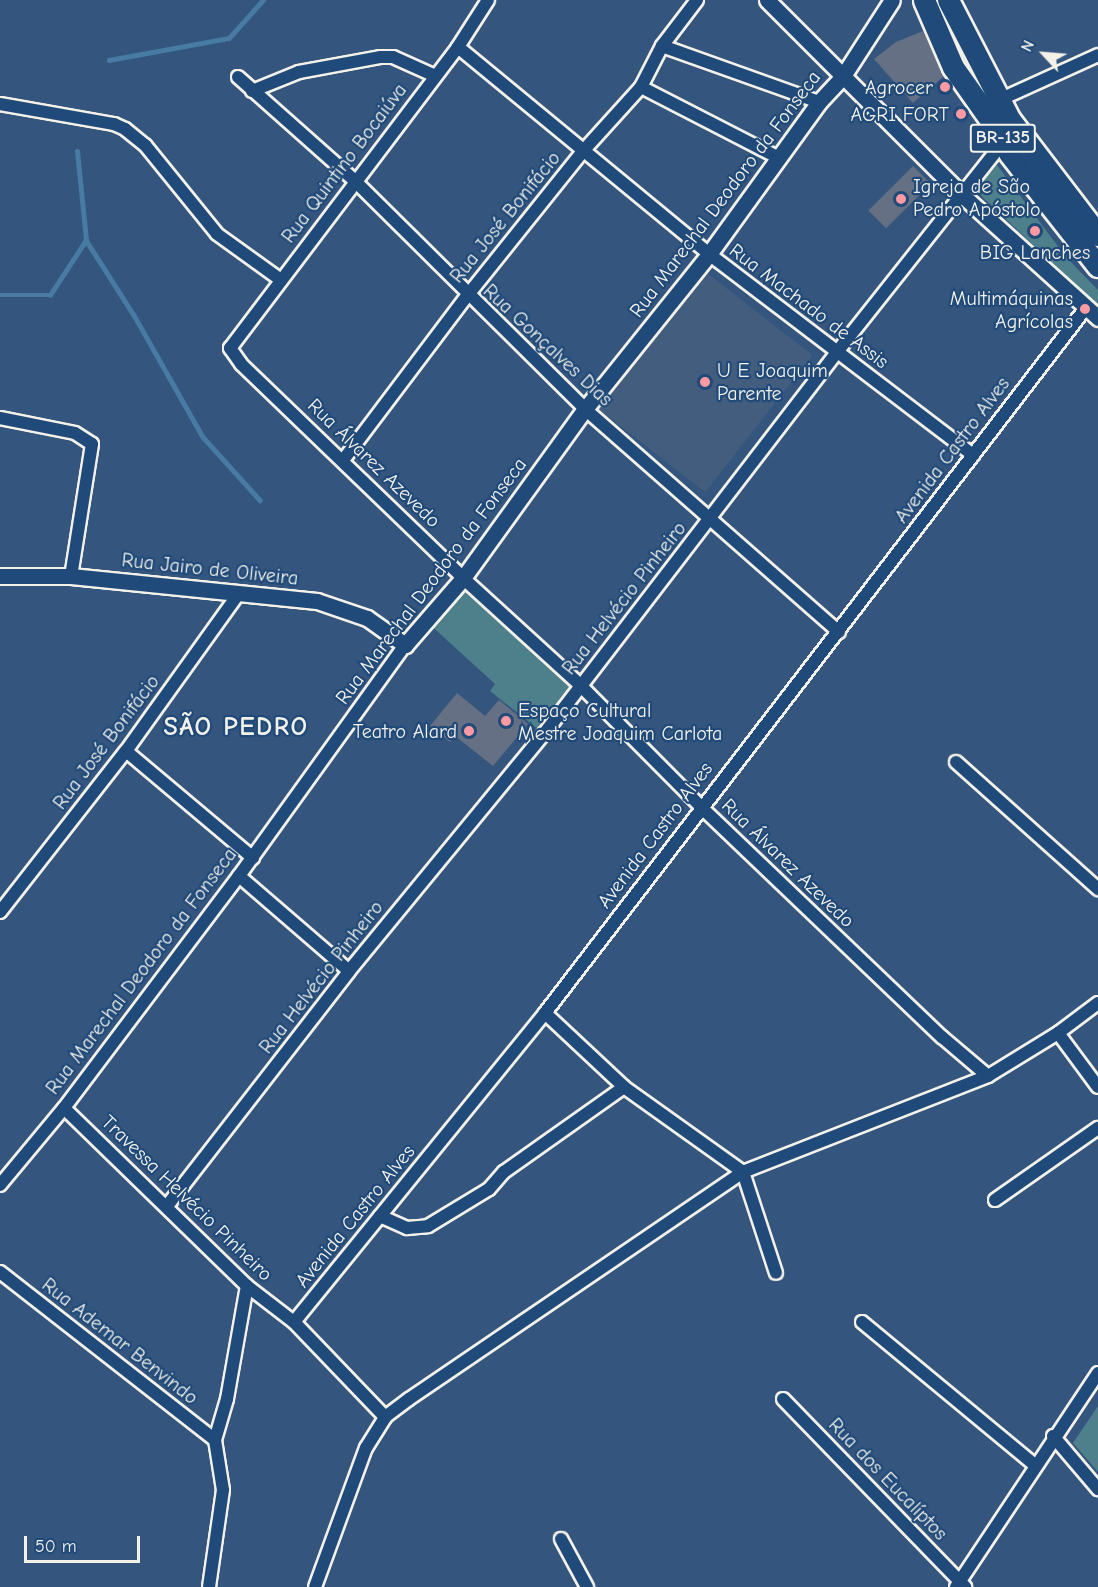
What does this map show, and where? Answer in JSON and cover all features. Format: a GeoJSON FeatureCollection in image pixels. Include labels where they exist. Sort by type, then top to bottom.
{"type":"FeatureCollection","features":[{"type":"Feature","properties":{"kind":"highway","name":"BR-135"},"geometry":{"type":"LineString","coordinates":[[924,0],[953,67],[1006,142],[1009,153],[1098,266]]}},
{"type":"Feature","properties":{"kind":"highway","name":"BR-135"},"geometry":{"type":"LineString","coordinates":[[948,0],[1010,120],[1098,235]]}},
{"type":"Feature","properties":{"kind":"street","name":"Rua Quintino Bocaiúva"},"geometry":{"type":"LineString","coordinates":[[230,348],[433,75],[458,47],[488,0]]}},
{"type":"Feature","properties":{"kind":"street","name":"Rua José Bonifácio"},"geometry":{"type":"LineString","coordinates":[[344,459],[467,296],[584,150],[641,87],[662,46],[697,0]]}},
{"type":"Feature","properties":{"kind":"street"},"geometry":{"type":"LineString","coordinates":[[767,0],[961,194],[1092,313]]}},
{"type":"Feature","properties":{"kind":"street","name":"Rua Marechal Deodoro da Fonseca"},"geometry":{"type":"LineString","coordinates":[[0,1185],[64,1107],[253,858],[405,645],[463,578],[585,409],[709,254],[819,102],[843,76],[892,0]]}},
{"type":"Feature","properties":{"kind":"street"},"geometry":{"type":"LineString","coordinates":[[662,46],[819,102]]}},
{"type":"Feature","properties":{"kind":"street","name":"Rua Machado de Assis"},"geometry":{"type":"LineString","coordinates":[[458,47],[709,254],[973,455]]}},
{"type":"Feature","properties":{"kind":"street"},"geometry":{"type":"LineString","coordinates":[[999,100],[1098,55]]}},
{"type":"Feature","properties":{"kind":"street"},"geometry":{"type":"LineString","coordinates":[[252,91],[299,72],[381,57],[393,57],[433,75]]}},
{"type":"Feature","properties":{"kind":"street","name":"Rua Gonçalves Dias"},"geometry":{"type":"LineString","coordinates":[[238,77],[355,181],[467,296],[585,409],[712,517],[839,632]]}},
{"type":"Feature","properties":{"kind":"street"},"geometry":{"type":"LineString","coordinates":[[641,87],[779,158]]}},
{"type":"Feature","properties":{"kind":"street"},"geometry":{"type":"LineString","coordinates":[[0,104],[114,124],[145,145],[217,234],[281,279]]}},
{"type":"Feature","properties":{"kind":"street"},"geometry":{"type":"LineString","coordinates":[[1006,142],[1010,120]]}},
{"type":"Feature","properties":{"kind":"street","name":"Rua Helvécio Pinheiro"},"geometry":{"type":"LineString","coordinates":[[167,1206],[349,971],[580,685],[712,517],[961,194],[1006,142]]}},
{"type":"Feature","properties":{"kind":"street","name":"Avenida Castro Alves"},"geometry":{"type":"LineString","coordinates":[[294,1322],[545,1013],[700,806],[839,632],[973,455],[1092,313]]}},
{"type":"Feature","properties":{"kind":"street","name":"Rua Álvarez Azevedo"},"geometry":{"type":"LineString","coordinates":[[230,348],[241,364],[344,459],[463,578],[580,685],[700,806],[988,1076]]}},
{"type":"Feature","properties":{"kind":"street"},"geometry":{"type":"LineString","coordinates":[[0,418],[75,433],[92,444],[71,576]]}},
{"type":"Feature","properties":{"kind":"street","name":"Rua Jairo de Oliveira"},"geometry":{"type":"LineString","coordinates":[[0,576],[71,576],[317,601],[367,618],[405,645]]}},
{"type":"Feature","properties":{"kind":"street","name":"Rua José Bonifácio"},"geometry":{"type":"LineString","coordinates":[[0,912],[126,751],[239,593]]}},
{"type":"Feature","properties":{"kind":"street"},"geometry":{"type":"LineString","coordinates":[[126,751],[253,858]]}},
{"type":"Feature","properties":{"kind":"street"},"geometry":{"type":"LineString","coordinates":[[956,762],[1098,890]]}},
{"type":"Feature","properties":{"kind":"street"},"geometry":{"type":"LineString","coordinates":[[239,876],[349,971]]}},
{"type":"Feature","properties":{"kind":"street"},"geometry":{"type":"LineString","coordinates":[[315,1587],[358,1465],[385,1417],[743,1172],[988,1076],[1058,1033],[1098,1003]]}},
{"type":"Feature","properties":{"kind":"street"},"geometry":{"type":"LineString","coordinates":[[545,1013],[624,1087],[743,1172],[776,1273]]}},
{"type":"Feature","properties":{"kind":"street"},"geometry":{"type":"LineString","coordinates":[[1058,1033],[1098,1087]]}},
{"type":"Feature","properties":{"kind":"street"},"geometry":{"type":"LineString","coordinates":[[380,1216],[407,1228],[429,1226],[489,1189],[504,1172],[624,1087]]}},
{"type":"Feature","properties":{"kind":"street","name":"Travessa Helvécio Pinheiro"},"geometry":{"type":"LineString","coordinates":[[64,1107],[247,1286],[294,1322],[385,1417]]}},
{"type":"Feature","properties":{"kind":"street"},"geometry":{"type":"LineString","coordinates":[[995,1200],[1098,1128]]}},
{"type":"Feature","properties":{"kind":"street","name":"Rua Ademar Benvindo"},"geometry":{"type":"LineString","coordinates":[[0,1272],[215,1440]]}},
{"type":"Feature","properties":{"kind":"street"},"geometry":{"type":"LineString","coordinates":[[208,1587],[223,1490],[215,1440],[227,1399],[247,1286]]}},
{"type":"Feature","properties":{"kind":"street"},"geometry":{"type":"LineString","coordinates":[[862,1322],[1035,1465]]}},
{"type":"Feature","properties":{"kind":"street"},"geometry":{"type":"LineString","coordinates":[[960,1585],[1053,1436],[1098,1373]]}},
{"type":"Feature","properties":{"kind":"street","name":"Rua dos Eucalíptos"},"geometry":{"type":"LineString","coordinates":[[783,1399],[960,1585]]}},
{"type":"Feature","properties":{"kind":"street"},"geometry":{"type":"LineString","coordinates":[[1053,1436],[1098,1489]]}},
{"type":"Feature","properties":{"kind":"street"},"geometry":{"type":"LineString","coordinates":[[561,1539],[587,1587]]}},
{"type":"Feature","properties":{"kind":"shaded area","name":"U E Joaquim Parente"},"geometry":{"type":"Polygon","coordinates":[[[702,269],[812,355],[705,492],[595,406],[702,269]]]}},
{"type":"Feature","properties":{"kind":"green space"},"geometry":{"type":"Polygon","coordinates":[[[997,165],[1066,257],[1098,290],[1098,306],[975,190],[997,165]]]}},
{"type":"Feature","properties":{"kind":"green space"},"geometry":{"type":"Polygon","coordinates":[[[463,578],[580,685],[544,734],[490,691],[495,684],[426,621],[463,578]]]}},
{"type":"Feature","properties":{"kind":"green space"},"geometry":{"type":"Polygon","coordinates":[[[1098,1406],[1098,1472],[1073,1443],[1098,1406]]]}},
{"type":"Feature","properties":{"kind":"building"},"geometry":{"type":"Polygon","coordinates":[[[923,31],[944,76],[913,103],[874,59],[896,42],[923,31]]]}},
{"type":"Feature","properties":{"kind":"building","name":"Igreja de São Pedro Apóstolo"},"geometry":{"type":"Polygon","coordinates":[[[913,166],[931,184],[886,228],[868,211],[913,166]]]}},
{"type":"Feature","properties":{"kind":"building"},"geometry":{"type":"Polygon","coordinates":[[[457,693],[485,716],[499,700],[528,724],[493,766],[455,736],[450,742],[430,726],[457,693]]]}},
{"type":"Feature","properties":{"kind":"waterway"},"geometry":{"type":"LineString","coordinates":[[109,60],[229,38],[263,0]]}},
{"type":"Feature","properties":{"kind":"waterway"},"geometry":{"type":"LineString","coordinates":[[0,295],[50,295],[86,240],[77,151]]}},
{"type":"Feature","properties":{"kind":"waterway"},"geometry":{"type":"LineString","coordinates":[[86,240],[134,315],[203,437],[260,500]]}},
{"type":"Feature","properties":{"kind":"place","name":"Agrocer"},"geometry":{"type":"Point","coordinates":[945,87]}},
{"type":"Feature","properties":{"kind":"place","name":"AGRI FORT"},"geometry":{"type":"Point","coordinates":[961,114]}},
{"type":"Feature","properties":{"kind":"place","name":"Igreja de São Pedro Apóstolo"},"geometry":{"type":"Point","coordinates":[901,199]}},
{"type":"Feature","properties":{"kind":"place","name":"BIG Lanches"},"geometry":{"type":"Point","coordinates":[1035,231]}},
{"type":"Feature","properties":{"kind":"place","name":"Multimáquinas Agrícolas"},"geometry":{"type":"Point","coordinates":[1085,309]}},
{"type":"Feature","properties":{"kind":"place","name":"U E Joaquim Parente"},"geometry":{"type":"Point","coordinates":[705,382]}},
{"type":"Feature","properties":{"kind":"place","name":"Espaço Cultural Mestre Joaquim Carlota"},"geometry":{"type":"Point","coordinates":[506,721]}},
{"type":"Feature","properties":{"kind":"place","name":"Teatro Alard"},"geometry":{"type":"Point","coordinates":[469,731]}},
{"type":"Feature","properties":{"kind":"district","name":"SÃO PEDRO"},"geometry":{"type":"Point","coordinates":[236,728]}}]}
